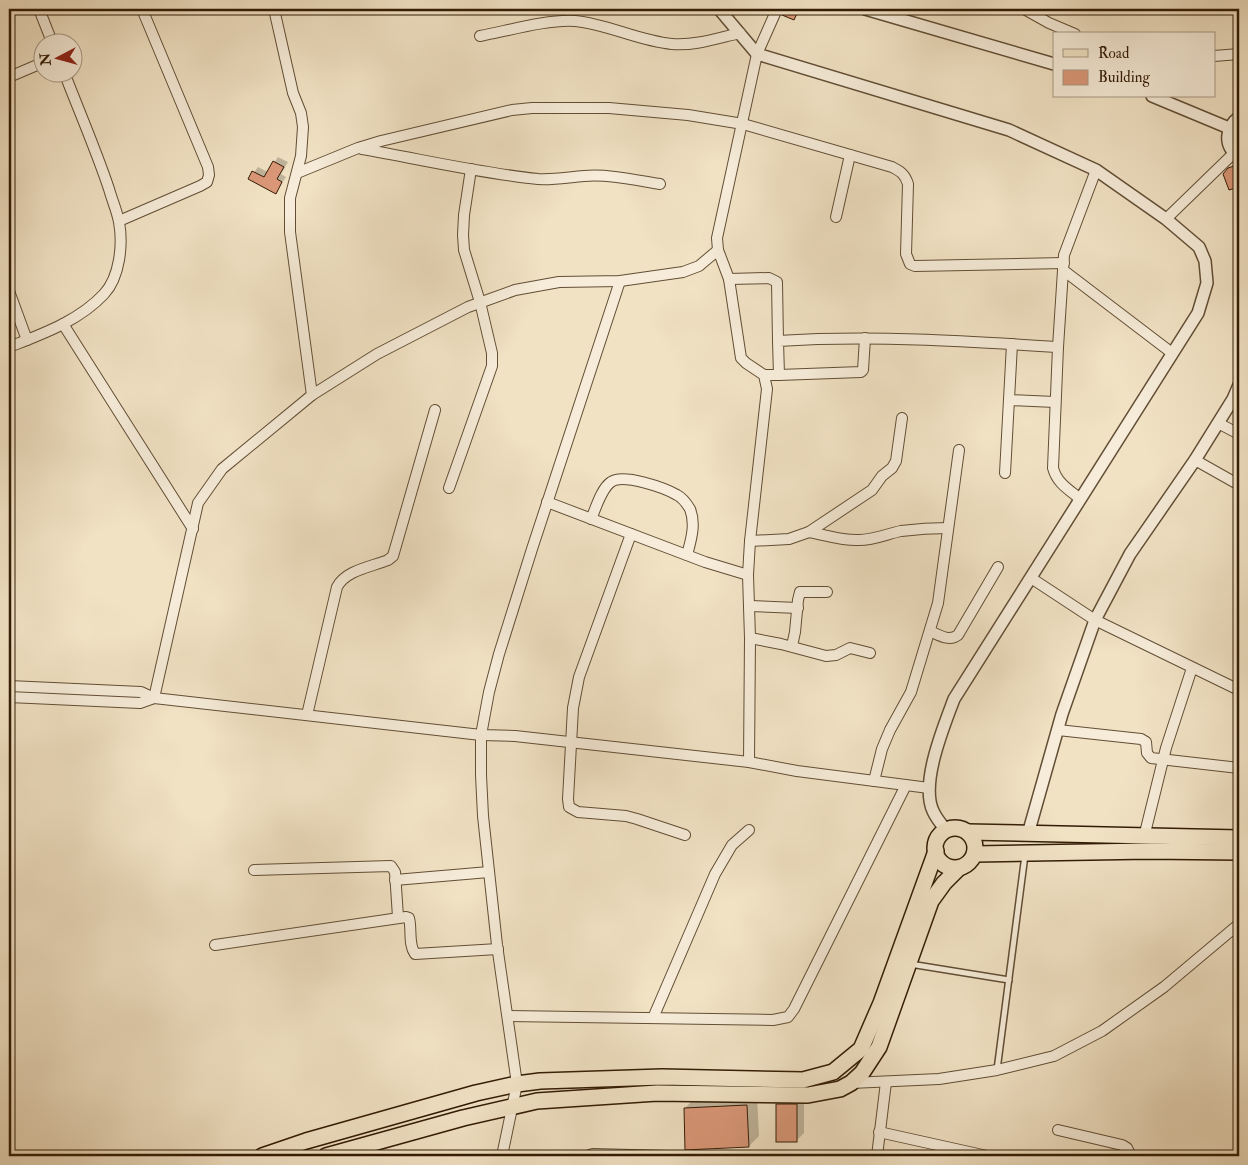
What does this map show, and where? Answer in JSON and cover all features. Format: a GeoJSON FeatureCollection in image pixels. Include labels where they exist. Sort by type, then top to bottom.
{"type":"FeatureCollection","features":[{"type":"Feature","properties":{"kind":"main road"},"geometry":{"type":"LineString","coordinates":[[959,868],[950,868],[944,865],[938,858],[936,851],[936,843],[939,836],[946,830],[953,828],[968,832],[1239,838]]}},
{"type":"Feature","properties":{"kind":"main road"},"geometry":{"type":"LineString","coordinates":[[326,1156],[463,1118],[537,1101],[657,1093],[808,1095],[840,1089],[862,1074],[880,1047],[931,901],[944,883],[959,868],[971,862],[975,854],[976,847],[973,838],[968,832]]}},
{"type":"Feature","properties":{"kind":"main road"},"geometry":{"type":"LineString","coordinates":[[975,854],[1150,850],[1239,852]]}},
{"type":"Feature","properties":{"kind":"main road"},"geometry":{"type":"LineString","coordinates":[[262,1156],[466,1096],[540,1080],[662,1077],[803,1080],[833,1072],[861,1049],[882,1004],[936,851]]}},
{"type":"Feature","properties":{"kind":"street"},"geometry":{"type":"LineString","coordinates":[[39,9],[48,32]]}},
{"type":"Feature","properties":{"kind":"street"},"geometry":{"type":"LineString","coordinates":[[119,221],[200,186],[207,182],[209,175],[208,167],[142,9]]}},
{"type":"Feature","properties":{"kind":"street"},"geometry":{"type":"LineString","coordinates":[[274,9],[293,94],[301,113],[303,127],[301,156],[290,198],[290,232],[312,395]]}},
{"type":"Feature","properties":{"kind":"street"},"geometry":{"type":"LineString","coordinates":[[719,9],[757,54],[1008,130],[1096,170],[1166,219],[1199,247],[1205,262],[1207,283],[1198,313],[1079,498],[954,699],[934,757],[929,788],[932,810],[946,830]]}},
{"type":"Feature","properties":{"kind":"street"},"geometry":{"type":"LineString","coordinates":[[777,9],[757,54],[743,124],[718,226],[718,250],[729,278],[741,358],[764,375],[861,372],[863,370],[866,338]]}},
{"type":"Feature","properties":{"kind":"street"},"geometry":{"type":"LineString","coordinates":[[864,9],[892,13],[1053,64]]}},
{"type":"Feature","properties":{"kind":"street"},"geometry":{"type":"LineString","coordinates":[[1024,9],[1070,32]]}},
{"type":"Feature","properties":{"kind":"street"},"geometry":{"type":"LineString","coordinates":[[480,36],[562,20],[590,23],[671,44],[696,43],[740,33]]}},
{"type":"Feature","properties":{"kind":"street"},"geometry":{"type":"LineString","coordinates":[[1216,56],[1239,54]]}},
{"type":"Feature","properties":{"kind":"street"},"geometry":{"type":"LineString","coordinates":[[9,77],[32,67]]}},
{"type":"Feature","properties":{"kind":"street"},"geometry":{"type":"LineString","coordinates":[[9,347],[63,324],[86,309],[105,293],[116,273],[120,246],[119,221],[102,168],[68,82]]}},
{"type":"Feature","properties":{"kind":"street"},"geometry":{"type":"LineString","coordinates":[[1157,98],[1229,128]]}},
{"type":"Feature","properties":{"kind":"street"},"geometry":{"type":"LineString","coordinates":[[297,173],[358,148],[381,141],[496,113],[532,108],[617,108],[688,115],[743,124],[892,166],[905,176],[908,184],[906,254],[910,264],[915,266],[1064,266],[1172,353]]}},
{"type":"Feature","properties":{"kind":"street"},"geometry":{"type":"LineString","coordinates":[[1166,219],[1237,155],[1229,146],[1228,136],[1232,122],[1239,117]]}},
{"type":"Feature","properties":{"kind":"street"},"geometry":{"type":"LineString","coordinates":[[358,148],[471,169],[538,179],[552,180],[598,176],[660,184]]}},
{"type":"Feature","properties":{"kind":"street"},"geometry":{"type":"LineString","coordinates":[[836,217],[850,154]]}},
{"type":"Feature","properties":{"kind":"street"},"geometry":{"type":"LineString","coordinates":[[449,488],[492,366],[492,353],[480,302],[464,250],[464,215],[471,169]]}},
{"type":"Feature","properties":{"kind":"street"},"geometry":{"type":"LineString","coordinates":[[1079,498],[1055,478],[1052,457],[1064,266],[1068,242],[1096,170]]}},
{"type":"Feature","properties":{"kind":"street"},"geometry":{"type":"LineString","coordinates":[[154,698],[198,503],[222,469],[312,395],[377,354],[480,302],[515,290],[560,282],[620,281],[682,272],[694,269],[718,250]]}},
{"type":"Feature","properties":{"kind":"street"},"geometry":{"type":"LineString","coordinates":[[729,278],[769,278],[776,282],[779,375]]}},
{"type":"Feature","properties":{"kind":"street"},"geometry":{"type":"LineString","coordinates":[[502,1156],[517,1084],[489,872],[481,776],[481,735],[489,692],[499,654],[620,281]]}},
{"type":"Feature","properties":{"kind":"street"},"geometry":{"type":"LineString","coordinates":[[9,291],[27,340]]}},
{"type":"Feature","properties":{"kind":"street"},"geometry":{"type":"LineString","coordinates":[[63,324],[193,529]]}},
{"type":"Feature","properties":{"kind":"street"},"geometry":{"type":"LineString","coordinates":[[778,341],[866,338],[1058,347]]}},
{"type":"Feature","properties":{"kind":"street"},"geometry":{"type":"LineString","coordinates":[[1005,473],[1012,344]]}},
{"type":"Feature","properties":{"kind":"street"},"geometry":{"type":"LineString","coordinates":[[749,762],[750,638],[748,574],[750,541],[768,390],[764,375]]}},
{"type":"Feature","properties":{"kind":"street"},"geometry":{"type":"LineString","coordinates":[[1028,834],[1058,730],[1095,620],[1130,554],[1195,460],[1233,399],[1239,385]]}},
{"type":"Feature","properties":{"kind":"street"},"geometry":{"type":"LineString","coordinates":[[1009,400],[1055,402]]}},
{"type":"Feature","properties":{"kind":"street"},"geometry":{"type":"LineString","coordinates":[[307,716],[337,587],[341,579],[350,574],[388,560],[393,556],[435,410]]}},
{"type":"Feature","properties":{"kind":"street"},"geometry":{"type":"LineString","coordinates":[[750,541],[789,539],[809,532],[872,490],[896,461],[902,418]]}},
{"type":"Feature","properties":{"kind":"street"},"geometry":{"type":"LineString","coordinates":[[1218,422],[1239,433]]}},
{"type":"Feature","properties":{"kind":"street"},"geometry":{"type":"LineString","coordinates":[[874,781],[882,749],[911,692],[938,603],[959,450]]}},
{"type":"Feature","properties":{"kind":"street"},"geometry":{"type":"LineString","coordinates":[[1195,460],[1239,483]]}},
{"type":"Feature","properties":{"kind":"street"},"geometry":{"type":"LineString","coordinates":[[591,519],[605,487],[612,480],[621,478],[640,481],[677,495],[685,501],[692,518],[693,530],[687,555]]}},
{"type":"Feature","properties":{"kind":"street"},"geometry":{"type":"LineString","coordinates":[[547,502],[687,555],[748,574]]}},
{"type":"Feature","properties":{"kind":"street"},"geometry":{"type":"LineString","coordinates":[[809,532],[859,540],[900,531],[948,528]]}},
{"type":"Feature","properties":{"kind":"street"},"geometry":{"type":"LineString","coordinates":[[631,534],[579,677],[573,708],[569,807],[574,810],[626,816],[685,835]]}},
{"type":"Feature","properties":{"kind":"street"},"geometry":{"type":"LineString","coordinates":[[930,631],[952,639],[958,635],[998,567]]}},
{"type":"Feature","properties":{"kind":"street"},"geometry":{"type":"LineString","coordinates":[[1031,578],[1095,620],[1239,690]]}},
{"type":"Feature","properties":{"kind":"street"},"geometry":{"type":"LineString","coordinates":[[792,646],[796,632],[800,592],[827,592]]}},
{"type":"Feature","properties":{"kind":"street"},"geometry":{"type":"LineString","coordinates":[[749,606],[798,608]]}},
{"type":"Feature","properties":{"kind":"street"},"geometry":{"type":"LineString","coordinates":[[750,638],[792,646],[826,656],[836,655],[850,648],[870,652]]}},
{"type":"Feature","properties":{"kind":"street"},"geometry":{"type":"LineString","coordinates":[[1144,837],[1163,760],[1192,668]]}},
{"type":"Feature","properties":{"kind":"street"},"geometry":{"type":"LineString","coordinates":[[9,686],[141,692],[154,698],[481,735],[516,736],[749,762],[797,771],[929,788]]}},
{"type":"Feature","properties":{"kind":"street"},"geometry":{"type":"LineString","coordinates":[[9,697],[140,703],[154,698]]}},
{"type":"Feature","properties":{"kind":"street"},"geometry":{"type":"LineString","coordinates":[[1058,730],[1141,739],[1146,742],[1148,756],[1163,760],[1239,768]]}},
{"type":"Feature","properties":{"kind":"street"},"geometry":{"type":"LineString","coordinates":[[508,1016],[773,1020],[788,1017],[794,1010],[906,786]]}},
{"type":"Feature","properties":{"kind":"street"},"geometry":{"type":"LineString","coordinates":[[653,1018],[715,874],[732,846],[749,830]]}},
{"type":"Feature","properties":{"kind":"street"},"geometry":{"type":"LineString","coordinates":[[254,870],[388,866],[394,868],[398,917]]}},
{"type":"Feature","properties":{"kind":"street"},"geometry":{"type":"LineString","coordinates":[[395,880],[489,872]]}},
{"type":"Feature","properties":{"kind":"street"},"geometry":{"type":"LineString","coordinates":[[215,945],[406,917],[409,918],[412,952],[415,954],[498,949]]}},
{"type":"Feature","properties":{"kind":"street"},"geometry":{"type":"LineString","coordinates":[[851,1083],[939,1079],[997,1070],[1054,1056],[1102,1031],[1164,987],[1239,924]]}},
{"type":"Feature","properties":{"kind":"street"},"geometry":{"type":"LineString","coordinates":[[877,1156],[886,1082]]}},
{"type":"Feature","properties":{"kind":"street"},"geometry":{"type":"LineString","coordinates":[[1058,1130],[1122,1145],[1127,1148],[1132,1156]]}},
{"type":"Feature","properties":{"kind":"street"},"geometry":{"type":"LineString","coordinates":[[879,1132],[987,1156]]}},
{"type":"Feature","properties":{"kind":"street"},"geometry":{"type":"LineString","coordinates":[[587,1156],[594,1154],[669,1156]]}},
{"type":"Feature","properties":{"kind":"lane"},"geometry":{"type":"LineString","coordinates":[[997,1070],[1026,854]]}},
{"type":"Feature","properties":{"kind":"lane"},"geometry":{"type":"LineString","coordinates":[[909,964],[1009,980]]}},
{"type":"Feature","properties":{"kind":"building"},"geometry":{"type":"Polygon","coordinates":[[[784,9],[799,9],[794,20],[782,15],[784,9]]]}},
{"type":"Feature","properties":{"kind":"building"},"geometry":{"type":"Polygon","coordinates":[[[273,161],[284,167],[277,179],[282,182],[276,194],[248,179],[252,171],[264,177],[273,161]]]}},
{"type":"Feature","properties":{"kind":"building"},"geometry":{"type":"Polygon","coordinates":[[[1237,165],[1239,170],[1239,187],[1229,190],[1223,174],[1228,168],[1237,165]]]}},
{"type":"Feature","properties":{"kind":"building"},"geometry":{"type":"Polygon","coordinates":[[[776,1104],[797,1104],[797,1142],[776,1142],[776,1104]]]}},
{"type":"Feature","properties":{"kind":"building"},"geometry":{"type":"Polygon","coordinates":[[[747,1105],[749,1147],[685,1150],[684,1108],[747,1105]]]}}]}
